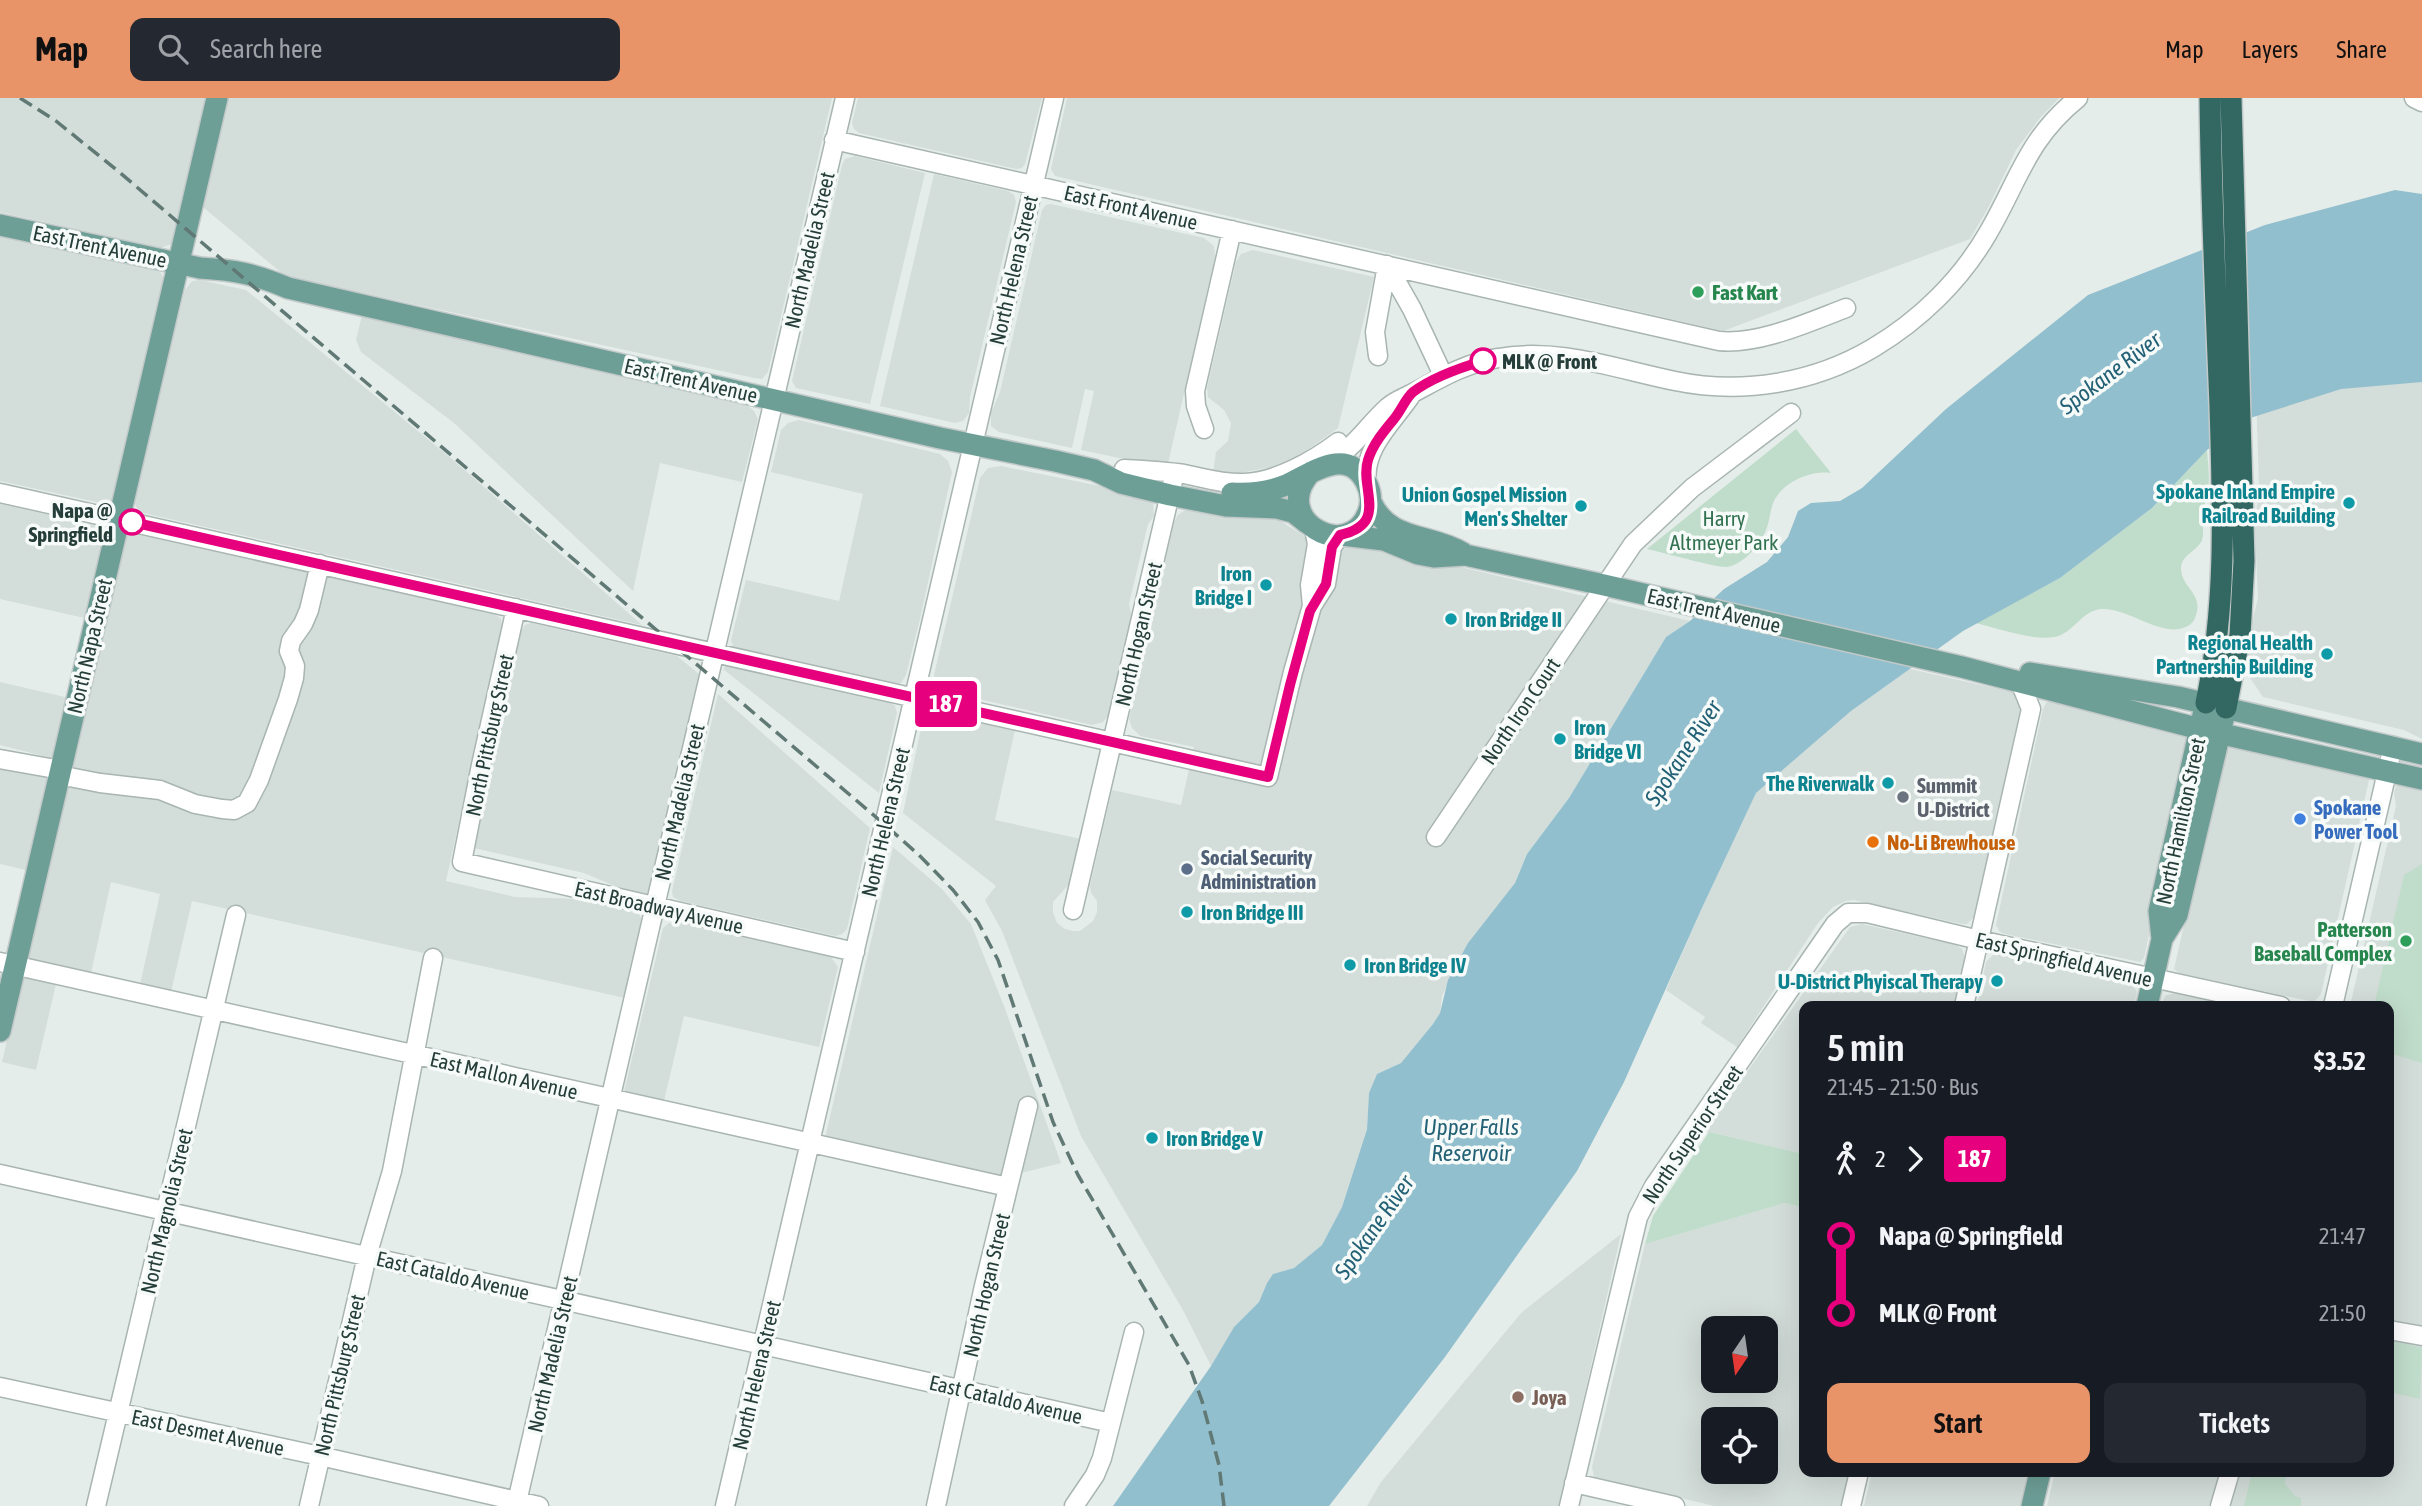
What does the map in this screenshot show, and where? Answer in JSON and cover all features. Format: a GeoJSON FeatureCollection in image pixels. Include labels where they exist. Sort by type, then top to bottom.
{"type":"FeatureCollection","features":[{"type":"Feature","properties":{"kind":"highway"},"geometry":{"type":"LineString","coordinates":[[2210,98],[2233,495],[2243,601],[2237,657],[2216,705]]}},
{"type":"Feature","properties":{"kind":"highway"},"geometry":{"type":"LineString","coordinates":[[2231,98],[2233,495]]}},
{"type":"Feature","properties":{"kind":"main road","name":"North Napa Street"},"geometry":{"type":"LineString","coordinates":[[0,1031],[8,963],[60,773],[217,98]]}},
{"type":"Feature","properties":{"kind":"main road","name":"East Trent Avenue"},"geometry":{"type":"LineString","coordinates":[[0,225],[178,264],[257,275],[288,288],[1094,470],[1121,483],[1250,493],[1284,486],[1318,468]]}},
{"type":"Feature","properties":{"kind":"main road"},"geometry":{"type":"LineString","coordinates":[[1342,464],[1350,467],[1363,477],[1369,493],[1365,520],[1351,532],[1341,535],[1327,535],[1310,526],[1300,511],[1298,497],[1302,484],[1318,468],[1342,464]]}},
{"type":"Feature","properties":{"kind":"main road","name":"East Trent Avenue"},"geometry":{"type":"LineString","coordinates":[[1094,470],[1124,469],[1171,488],[1233,507],[1273,507],[1293,512],[1310,526]]}},
{"type":"Feature","properties":{"kind":"main road","name":"East Trent Avenue"},"geometry":{"type":"LineString","coordinates":[[1369,493],[1378,515],[1396,529],[1447,544],[1465,555]]}},
{"type":"Feature","properties":{"kind":"main road","name":"East Trent Avenue"},"geometry":{"type":"LineString","coordinates":[[1341,535],[1384,540],[1418,554],[1434,557],[1465,555],[1604,585],[1957,666],[2210,732],[2422,779]]}},
{"type":"Feature","properties":{"kind":"main road","name":"East Trent Avenue"},"geometry":{"type":"LineString","coordinates":[[1957,666],[2041,674],[2216,705],[2422,754]]}},
{"type":"Feature","properties":{"kind":"main road","name":"North Hamilton Street"},"geometry":{"type":"LineString","coordinates":[[2148,1001],[2162,939],[2159,911],[2216,705]]}},
{"type":"Feature","properties":{"kind":"main road"},"geometry":{"type":"LineString","coordinates":[[2032,1506],[2039,1477]]}},
{"type":"Feature","properties":{"kind":"street","name":"North Madelia Street"},"geometry":{"type":"LineString","coordinates":[[517,1504],[654,906],[845,98]]}},
{"type":"Feature","properties":{"kind":"street","name":"North Helena Street"},"geometry":{"type":"LineString","coordinates":[[725,1506],[1054,98]]}},
{"type":"Feature","properties":{"kind":"street"},"geometry":{"type":"LineString","coordinates":[[1124,469],[1160,471],[1228,483],[1259,481],[1288,471],[1323,453],[1358,426],[1443,375],[1484,360],[1532,355],[1568,358],[1681,383],[1722,387],[1783,382],[1835,367],[1858,357],[1897,332],[1943,292],[1967,265],[1986,236],[2035,143],[2078,98]]}},
{"type":"Feature","properties":{"kind":"street"},"geometry":{"type":"LineString","coordinates":[[2414,98],[2422,102]]}},
{"type":"Feature","properties":{"kind":"street","name":"East Front Avenue"},"geometry":{"type":"LineString","coordinates":[[834,140],[1727,342],[1772,334],[1846,308]]}},
{"type":"Feature","properties":{"kind":"street"},"geometry":{"type":"LineString","coordinates":[[1204,429],[1196,406],[1195,391],[1232,230]]}},
{"type":"Feature","properties":{"kind":"street"},"geometry":{"type":"LineString","coordinates":[[1387,265],[1412,309],[1443,375]]}},
{"type":"Feature","properties":{"kind":"street"},"geometry":{"type":"LineString","coordinates":[[1378,356],[1375,331],[1387,265]]}},
{"type":"Feature","properties":{"kind":"street"},"geometry":{"type":"LineString","coordinates":[[1369,493],[1366,469],[1370,455],[1411,394]]}},
{"type":"Feature","properties":{"kind":"street"},"geometry":{"type":"LineString","coordinates":[[1318,468],[1347,451],[1387,408]]}},
{"type":"Feature","properties":{"kind":"street","name":"North Iron Court"},"geometry":{"type":"LineString","coordinates":[[1436,837],[1633,544],[1692,488],[1791,412]]}},
{"type":"Feature","properties":{"kind":"street","name":"North Hogan Street"},"geometry":{"type":"LineString","coordinates":[[1073,910],[1171,488]]}},
{"type":"Feature","properties":{"kind":"street"},"geometry":{"type":"LineString","coordinates":[[0,493],[1268,777],[1312,606],[1326,584],[1332,547],[1341,535]]}},
{"type":"Feature","properties":{"kind":"street"},"geometry":{"type":"LineString","coordinates":[[1310,526],[1317,544],[1310,585],[1312,606]]}},
{"type":"Feature","properties":{"kind":"street"},"geometry":{"type":"LineString","coordinates":[[0,759],[100,783],[160,790],[195,804],[222,809],[234,810],[247,803],[260,780],[295,678],[295,666],[289,651],[291,642],[309,610],[320,564]]}},
{"type":"Feature","properties":{"kind":"street","name":"North Pittsburg Street"},"geometry":{"type":"LineString","coordinates":[[463,862],[481,765],[516,608]]}},
{"type":"Feature","properties":{"kind":"street"},"geometry":{"type":"LineString","coordinates":[[2020,682],[2031,709]]}},
{"type":"Feature","properties":{"kind":"street"},"geometry":{"type":"LineString","coordinates":[[1965,1001],[2031,709],[2041,699],[2058,692]]}},
{"type":"Feature","properties":{"kind":"street"},"geometry":{"type":"LineString","coordinates":[[2334,1001],[2393,746]]}},
{"type":"Feature","properties":{"kind":"street","name":"East Broadway Avenue"},"geometry":{"type":"LineString","coordinates":[[463,862],[855,952]]}},
{"type":"Feature","properties":{"kind":"street","name":"East Springfield Avenue"},"geometry":{"type":"LineString","coordinates":[[1848,914],[1867,913],[2257,1001]]}},
{"type":"Feature","properties":{"kind":"street","name":"North Superior Street"},"geometry":{"type":"LineString","coordinates":[[1569,1506],[1638,1217],[1654,1186],[1835,924],[1848,914]]}},
{"type":"Feature","properties":{"kind":"street","name":"North Magnolia Street"},"geometry":{"type":"LineString","coordinates":[[96,1506],[236,915]]}},
{"type":"Feature","properties":{"kind":"street","name":"North Pittsburg Street"},"geometry":{"type":"LineString","coordinates":[[309,1506],[367,1256],[392,1171],[433,958]]}},
{"type":"Feature","properties":{"kind":"street","name":"East Mallon Avenue"},"geometry":{"type":"LineString","coordinates":[[8,963],[1008,1187]]}},
{"type":"Feature","properties":{"kind":"street","name":"North Hogan Street"},"geometry":{"type":"LineString","coordinates":[[936,1506],[984,1286],[1028,1106]]}},
{"type":"Feature","properties":{"kind":"street","name":"East Cataldo Avenue"},"geometry":{"type":"LineString","coordinates":[[0,1174],[1111,1423]]}},
{"type":"Feature","properties":{"kind":"street"},"geometry":{"type":"LineString","coordinates":[[2394,1330],[2422,1336]]}},
{"type":"Feature","properties":{"kind":"street"},"geometry":{"type":"LineString","coordinates":[[1074,1506],[1099,1467],[1134,1332]]}},
{"type":"Feature","properties":{"kind":"street","name":"East Desmet Avenue"},"geometry":{"type":"LineString","coordinates":[[0,1387],[320,1456],[517,1504],[539,1506]]}},
{"type":"Feature","properties":{"kind":"street"},"geometry":{"type":"LineString","coordinates":[[1851,1506],[1858,1477]]}},
{"type":"Feature","properties":{"kind":"street"},"geometry":{"type":"LineString","coordinates":[[2220,1506],[2229,1477]]}},
{"type":"Feature","properties":{"kind":"street"},"geometry":{"type":"LineString","coordinates":[[1574,1483],[1675,1506]]}},
{"type":"Feature","properties":{"kind":"shaded area"},"geometry":{"type":"Polygon","coordinates":[[[0,98],[209,98],[172,244],[160,248],[0,212],[0,98]]]}},
{"type":"Feature","properties":{"kind":"shaded area"},"geometry":{"type":"Polygon","coordinates":[[[228,98],[832,98],[768,372],[762,379],[754,378],[285,276],[203,207],[228,98]]]}},
{"type":"Feature","properties":{"kind":"shaded area"},"geometry":{"type":"Polygon","coordinates":[[[858,98],[1042,98],[1025,164],[1016,169],[859,133],[852,123],[858,98]]]}},
{"type":"Feature","properties":{"kind":"shaded area"},"geometry":{"type":"Polygon","coordinates":[[[1067,98],[2059,98],[2016,150],[1970,239],[1723,331],[1055,176],[1051,169],[1067,98]]]}},
{"type":"Feature","properties":{"kind":"shaded area"},"geometry":{"type":"Polygon","coordinates":[[[855,156],[925,173],[870,404],[796,388],[792,381],[842,165],[845,159],[855,156]]]}},
{"type":"Feature","properties":{"kind":"shaded area"},"geometry":{"type":"Polygon","coordinates":[[[934,174],[1008,191],[1014,195],[1016,202],[970,397],[969,413],[963,421],[955,423],[880,406],[934,174]]]}},
{"type":"Feature","properties":{"kind":"shaded area"},"geometry":{"type":"Polygon","coordinates":[[[1051,204],[1204,238],[1214,246],[1215,257],[1167,468],[1081,450],[1094,391],[1085,389],[1072,448],[999,432],[991,426],[991,413],[1000,392],[1042,210],[1051,204]]]}},
{"type":"Feature","properties":{"kind":"shaded area"},"geometry":{"type":"Polygon","coordinates":[[[0,235],[154,269],[161,273],[164,279],[117,495],[110,502],[101,503],[0,481],[0,235]]]}},
{"type":"Feature","properties":{"kind":"shaded area"},"geometry":{"type":"Polygon","coordinates":[[[2422,241],[2422,739],[2404,730],[2263,697],[2242,666],[2258,598],[2255,528],[2259,486],[2253,294],[2422,241]]]}},
{"type":"Feature","properties":{"kind":"shaded area"},"geometry":{"type":"Polygon","coordinates":[[[1253,250],[1374,277],[1338,428],[1299,456],[1277,466],[1240,473],[1213,473],[1216,452],[1228,441],[1231,423],[1224,410],[1208,397],[1207,388],[1236,262],[1241,254],[1253,250]]]}},
{"type":"Feature","properties":{"kind":"shaded area"},"geometry":{"type":"Polygon","coordinates":[[[200,280],[246,290],[452,459],[642,625],[143,513],[136,507],[133,497],[185,290],[192,281],[200,280]]]}},
{"type":"Feature","properties":{"kind":"shaded area"},"geometry":{"type":"Polygon","coordinates":[[[362,315],[748,406],[758,419],[742,482],[660,463],[633,591],[454,423],[361,352],[356,340],[362,315]]]}},
{"type":"Feature","properties":{"kind":"shaded area"},"geometry":{"type":"Polygon","coordinates":[[[799,420],[940,454],[948,461],[952,472],[920,619],[906,675],[901,683],[892,685],[733,646],[731,640],[746,580],[839,601],[863,494],[771,472],[781,430],[788,423],[799,420]]]}},
{"type":"Feature","properties":{"kind":"shaded area"},"geometry":{"type":"Polygon","coordinates":[[[1001,466],[1144,495],[1153,502],[1154,516],[1148,524],[1129,604],[1132,618],[1109,715],[1103,722],[1092,725],[944,691],[936,684],[934,675],[980,478],[988,468],[1001,466]]]}},
{"type":"Feature","properties":{"kind":"shaded area"},"geometry":{"type":"Polygon","coordinates":[[[0,504],[102,527],[106,531],[89,619],[0,599],[0,504]]]}},
{"type":"Feature","properties":{"kind":"shaded area"},"geometry":{"type":"Polygon","coordinates":[[[1188,508],[1274,517],[1312,541],[1343,546],[1358,543],[1690,621],[1666,637],[1569,798],[1527,854],[1515,883],[1468,943],[1442,996],[1440,1013],[1433,1024],[1401,1063],[1377,1074],[1369,1093],[1367,1128],[1342,1207],[1322,1245],[1294,1268],[1273,1274],[1259,1302],[1234,1327],[1211,1366],[1184,1312],[1081,1136],[1002,931],[985,900],[996,886],[903,813],[922,724],[929,716],[938,713],[1015,730],[995,820],[1081,839],[1071,882],[1053,902],[1053,912],[1057,923],[1073,931],[1080,931],[1093,921],[1097,912],[1097,901],[1090,886],[1112,790],[1181,805],[1194,747],[1140,736],[1132,728],[1129,719],[1174,522],[1178,515],[1188,508]]]}},
{"type":"Feature","properties":{"kind":"shaded area"},"geometry":{"type":"Polygon","coordinates":[[[134,534],[333,577],[496,615],[501,619],[502,626],[446,881],[515,897],[580,899],[639,914],[642,920],[625,998],[192,901],[171,992],[140,985],[160,894],[111,882],[91,973],[60,967],[36,1070],[2,1062],[122,543],[127,536],[134,534]]]}},
{"type":"Feature","properties":{"kind":"shaded area"},"geometry":{"type":"Polygon","coordinates":[[[531,623],[677,656],[700,675],[650,889],[641,897],[584,873],[474,848],[521,631],[525,625],[531,623]]]}},
{"type":"Feature","properties":{"kind":"shaded area"},"geometry":{"type":"Polygon","coordinates":[[[732,665],[889,701],[895,706],[897,713],[879,793],[723,669],[732,665]]]}},
{"type":"Feature","properties":{"kind":"shaded area"},"geometry":{"type":"Polygon","coordinates":[[[1910,669],[2016,693],[2022,701],[1974,917],[1967,924],[1962,924],[1854,900],[1833,907],[1818,923],[1737,1047],[1701,1023],[1705,1017],[1666,990],[1701,910],[1756,793],[1851,711],[1910,669]]]}},
{"type":"Feature","properties":{"kind":"shaded area"},"geometry":{"type":"Polygon","coordinates":[[[0,682],[69,698],[55,756],[51,758],[0,745],[0,682]]]}},
{"type":"Feature","properties":{"kind":"shaded area"},"geometry":{"type":"Polygon","coordinates":[[[718,694],[870,828],[847,929],[842,934],[836,936],[673,897],[672,891],[718,694]]]}},
{"type":"Feature","properties":{"kind":"shaded area"},"geometry":{"type":"Polygon","coordinates":[[[2050,701],[2180,731],[2188,737],[2189,748],[2144,958],[2140,962],[2005,934],[2000,932],[1996,925],[2043,709],[2050,701]]]}},
{"type":"Feature","properties":{"kind":"shaded area"},"geometry":{"type":"Polygon","coordinates":[[[2233,745],[2367,775],[2369,780],[2321,994],[2315,1001],[2179,973],[2174,969],[2223,755],[2233,745]]]}},
{"type":"Feature","properties":{"kind":"shaded area"},"geometry":{"type":"Polygon","coordinates":[[[0,765],[50,778],[30,871],[0,864],[0,765]]]}},
{"type":"Feature","properties":{"kind":"shaded area"},"geometry":{"type":"Polygon","coordinates":[[[2398,782],[2422,786],[2422,1506],[2047,1506],[2054,1477],[2394,1477],[2394,1001],[2351,1001],[2396,806],[2394,792],[2398,782]]]}},
{"type":"Feature","properties":{"kind":"shaded area"},"geometry":{"type":"Polygon","coordinates":[[[893,847],[942,889],[971,924],[1061,1163],[1001,1178],[825,1138],[893,847]]]}},
{"type":"Feature","properties":{"kind":"shaded area"},"geometry":{"type":"Polygon","coordinates":[[[677,922],[831,957],[838,967],[819,1047],[684,1016],[664,1101],[624,1092],[663,928],[669,923],[677,922]]]}},
{"type":"Feature","properties":{"kind":"shaded area"},"geometry":{"type":"Polygon","coordinates":[[[1862,924],[1956,945],[1962,949],[1965,958],[1955,1001],[1799,1001],[1799,1153],[1705,1131],[1850,927],[1862,924]]]}},
{"type":"Feature","properties":{"kind":"shaded area"},"geometry":{"type":"Polygon","coordinates":[[[1993,955],[1999,955],[2133,985],[2137,992],[2135,1001],[1978,1001],[1986,962],[1993,955]]]}},
{"type":"Feature","properties":{"kind":"shaded area"},"geometry":{"type":"Polygon","coordinates":[[[2174,993],[2210,1001],[2163,1001],[2165,996],[2174,993]]]}},
{"type":"Feature","properties":{"kind":"shaded area"},"geometry":{"type":"Polygon","coordinates":[[[1785,1203],[1799,1207],[1799,1477],[1849,1477],[1842,1506],[1714,1506],[1594,1477],[1592,1467],[1645,1244],[1785,1203]]]}},
{"type":"Feature","properties":{"kind":"shaded area","name":"Joya"},"geometry":{"type":"Polygon","coordinates":[[[1621,1234],[1559,1506],[1367,1506],[1381,1482],[1522,1312],[1621,1234]]]}},
{"type":"Feature","properties":{"kind":"shaded area"},"geometry":{"type":"Polygon","coordinates":[[[1871,1477],[2027,1477],[2020,1506],[1864,1506],[1871,1477]]]}},
{"type":"Feature","properties":{"kind":"green space","name":"Harry Altmeyer Park"},"geometry":{"type":"Polygon","coordinates":[[[1796,429],[1831,473],[1808,475],[1785,487],[1773,503],[1763,536],[1756,548],[1745,558],[1733,565],[1722,567],[1647,549],[1796,429]]]}},
{"type":"Feature","properties":{"kind":"green space"},"geometry":{"type":"Polygon","coordinates":[[[2207,450],[2209,488],[2202,513],[2203,537],[2200,544],[2186,556],[2181,569],[2197,603],[2195,618],[2190,624],[2183,628],[2164,628],[2121,612],[2101,609],[2084,616],[2061,635],[2042,638],[1976,623],[2060,578],[2152,508],[2207,450]]]}},
{"type":"Feature","properties":{"kind":"green space","name":"Patterson Baseball Complex"},"geometry":{"type":"Polygon","coordinates":[[[2422,864],[2422,1063],[2394,1055],[2394,1001],[2375,1001],[2404,875],[2422,864]]]}},
{"type":"Feature","properties":{"kind":"green space"},"geometry":{"type":"Polygon","coordinates":[[[1709,1132],[1799,1153],[1799,1207],[1785,1203],[1645,1244],[1653,1216],[1709,1132]]]}},
{"type":"Feature","properties":{"kind":"green space"},"geometry":{"type":"Polygon","coordinates":[[[2394,1341],[2422,1348],[2420,1399],[2394,1393],[2394,1341]]]}},
{"type":"Feature","properties":{"kind":"green space"},"geometry":{"type":"Polygon","coordinates":[[[2251,1477],[2286,1477],[2285,1484],[2295,1496],[2301,1498],[2301,1506],[2244,1506],[2251,1477]]]}},
{"type":"Feature","properties":{"kind":"water","name":"Upper Falls Reservoir"},"geometry":{"type":"Polygon","coordinates":[[[2395,190],[2422,194],[2422,382],[2341,389],[2247,419],[2207,450],[2152,508],[2060,578],[1963,631],[1851,711],[1756,793],[1624,1082],[1577,1171],[1445,1357],[1329,1506],[1113,1506],[1211,1366],[1234,1327],[1259,1302],[1273,1274],[1294,1268],[1322,1245],[1342,1207],[1367,1129],[1369,1093],[1377,1074],[1401,1063],[1433,1024],[1440,1013],[1448,980],[1468,943],[1515,883],[1527,854],[1569,798],[1666,637],[1690,621],[1724,589],[1767,562],[1788,537],[1798,511],[1811,503],[1840,501],[1862,488],[1946,409],[2088,295],[2265,225],[2395,190]]]}},
{"type":"Feature","properties":{"kind":"railway"},"geometry":{"type":"LineString","coordinates":[[20,98],[56,121],[118,171],[884,824],[953,890],[978,922],[998,960],[1053,1122],[1078,1175],[1189,1365],[1202,1401],[1219,1465],[1224,1506]]}},
{"type":"Feature","properties":{"kind":"bus line","name":"187"},"geometry":{"type":"LineString","coordinates":[[132,522],[1268,777],[1312,606],[1328,578],[1332,547],[1340,535],[1359,527],[1369,511],[1371,502],[1366,469],[1374,447],[1411,394],[1443,375],[1483,361]]}},
{"type":"Feature","properties":{"kind":"place","name":"Fast Kart"},"geometry":{"type":"Point","coordinates":[1698,292]}},
{"type":"Feature","properties":{"kind":"place","name":"MLK @ Front"},"geometry":{"type":"Point","coordinates":[1483,361]}},
{"type":"Feature","properties":{"kind":"place","name":"Spokane Inland Empire Railroad Building"},"geometry":{"type":"Point","coordinates":[2349,503]}},
{"type":"Feature","properties":{"kind":"place","name":"Union Gospel Mission Men's Shelter"},"geometry":{"type":"Point","coordinates":[1581,506]}},
{"type":"Feature","properties":{"kind":"place","name":"Napa @ Springfield"},"geometry":{"type":"Point","coordinates":[132,522]}},
{"type":"Feature","properties":{"kind":"place","name":"Iron Bridge I"},"geometry":{"type":"Point","coordinates":[1266,585]}},
{"type":"Feature","properties":{"kind":"place","name":"Iron Bridge II"},"geometry":{"type":"Point","coordinates":[1451,619]}},
{"type":"Feature","properties":{"kind":"place","name":"Regional Health Partnership Building"},"geometry":{"type":"Point","coordinates":[2327,654]}},
{"type":"Feature","properties":{"kind":"place","name":"Iron Bridge VI"},"geometry":{"type":"Point","coordinates":[1560,739]}},
{"type":"Feature","properties":{"kind":"place","name":"The Riverwalk"},"geometry":{"type":"Point","coordinates":[1888,783]}},
{"type":"Feature","properties":{"kind":"place","name":"Summit U-District"},"geometry":{"type":"Point","coordinates":[1903,797]}},
{"type":"Feature","properties":{"kind":"place","name":"Spokane Power Tool"},"geometry":{"type":"Point","coordinates":[2300,819]}},
{"type":"Feature","properties":{"kind":"place","name":"No-Li Brewhouse"},"geometry":{"type":"Point","coordinates":[1873,842]}},
{"type":"Feature","properties":{"kind":"place","name":"Social Security Administration"},"geometry":{"type":"Point","coordinates":[1187,869]}},
{"type":"Feature","properties":{"kind":"place","name":"Iron Bridge III"},"geometry":{"type":"Point","coordinates":[1187,912]}},
{"type":"Feature","properties":{"kind":"place","name":"Patterson Baseball Complex"},"geometry":{"type":"Point","coordinates":[2406,941]}},
{"type":"Feature","properties":{"kind":"place","name":"Iron Bridge IV"},"geometry":{"type":"Point","coordinates":[1350,965]}},
{"type":"Feature","properties":{"kind":"place","name":"U-District Phyiscal Therapy"},"geometry":{"type":"Point","coordinates":[1997,981]}},
{"type":"Feature","properties":{"kind":"place","name":"Iron Bridge V"},"geometry":{"type":"Point","coordinates":[1152,1138]}},
{"type":"Feature","properties":{"kind":"place","name":"Joya"},"geometry":{"type":"Point","coordinates":[1518,1397]}},
{"type":"Feature","properties":{"kind":"water label","name":"Spokane River"},"geometry":{"type":"Point","coordinates":[2110,373]}},
{"type":"Feature","properties":{"kind":"water label","name":"Spokane River"},"geometry":{"type":"Point","coordinates":[1683,753]}},
{"type":"Feature","properties":{"kind":"water label","name":"Spokane River"},"geometry":{"type":"Point","coordinates":[1374,1227]}}]}
